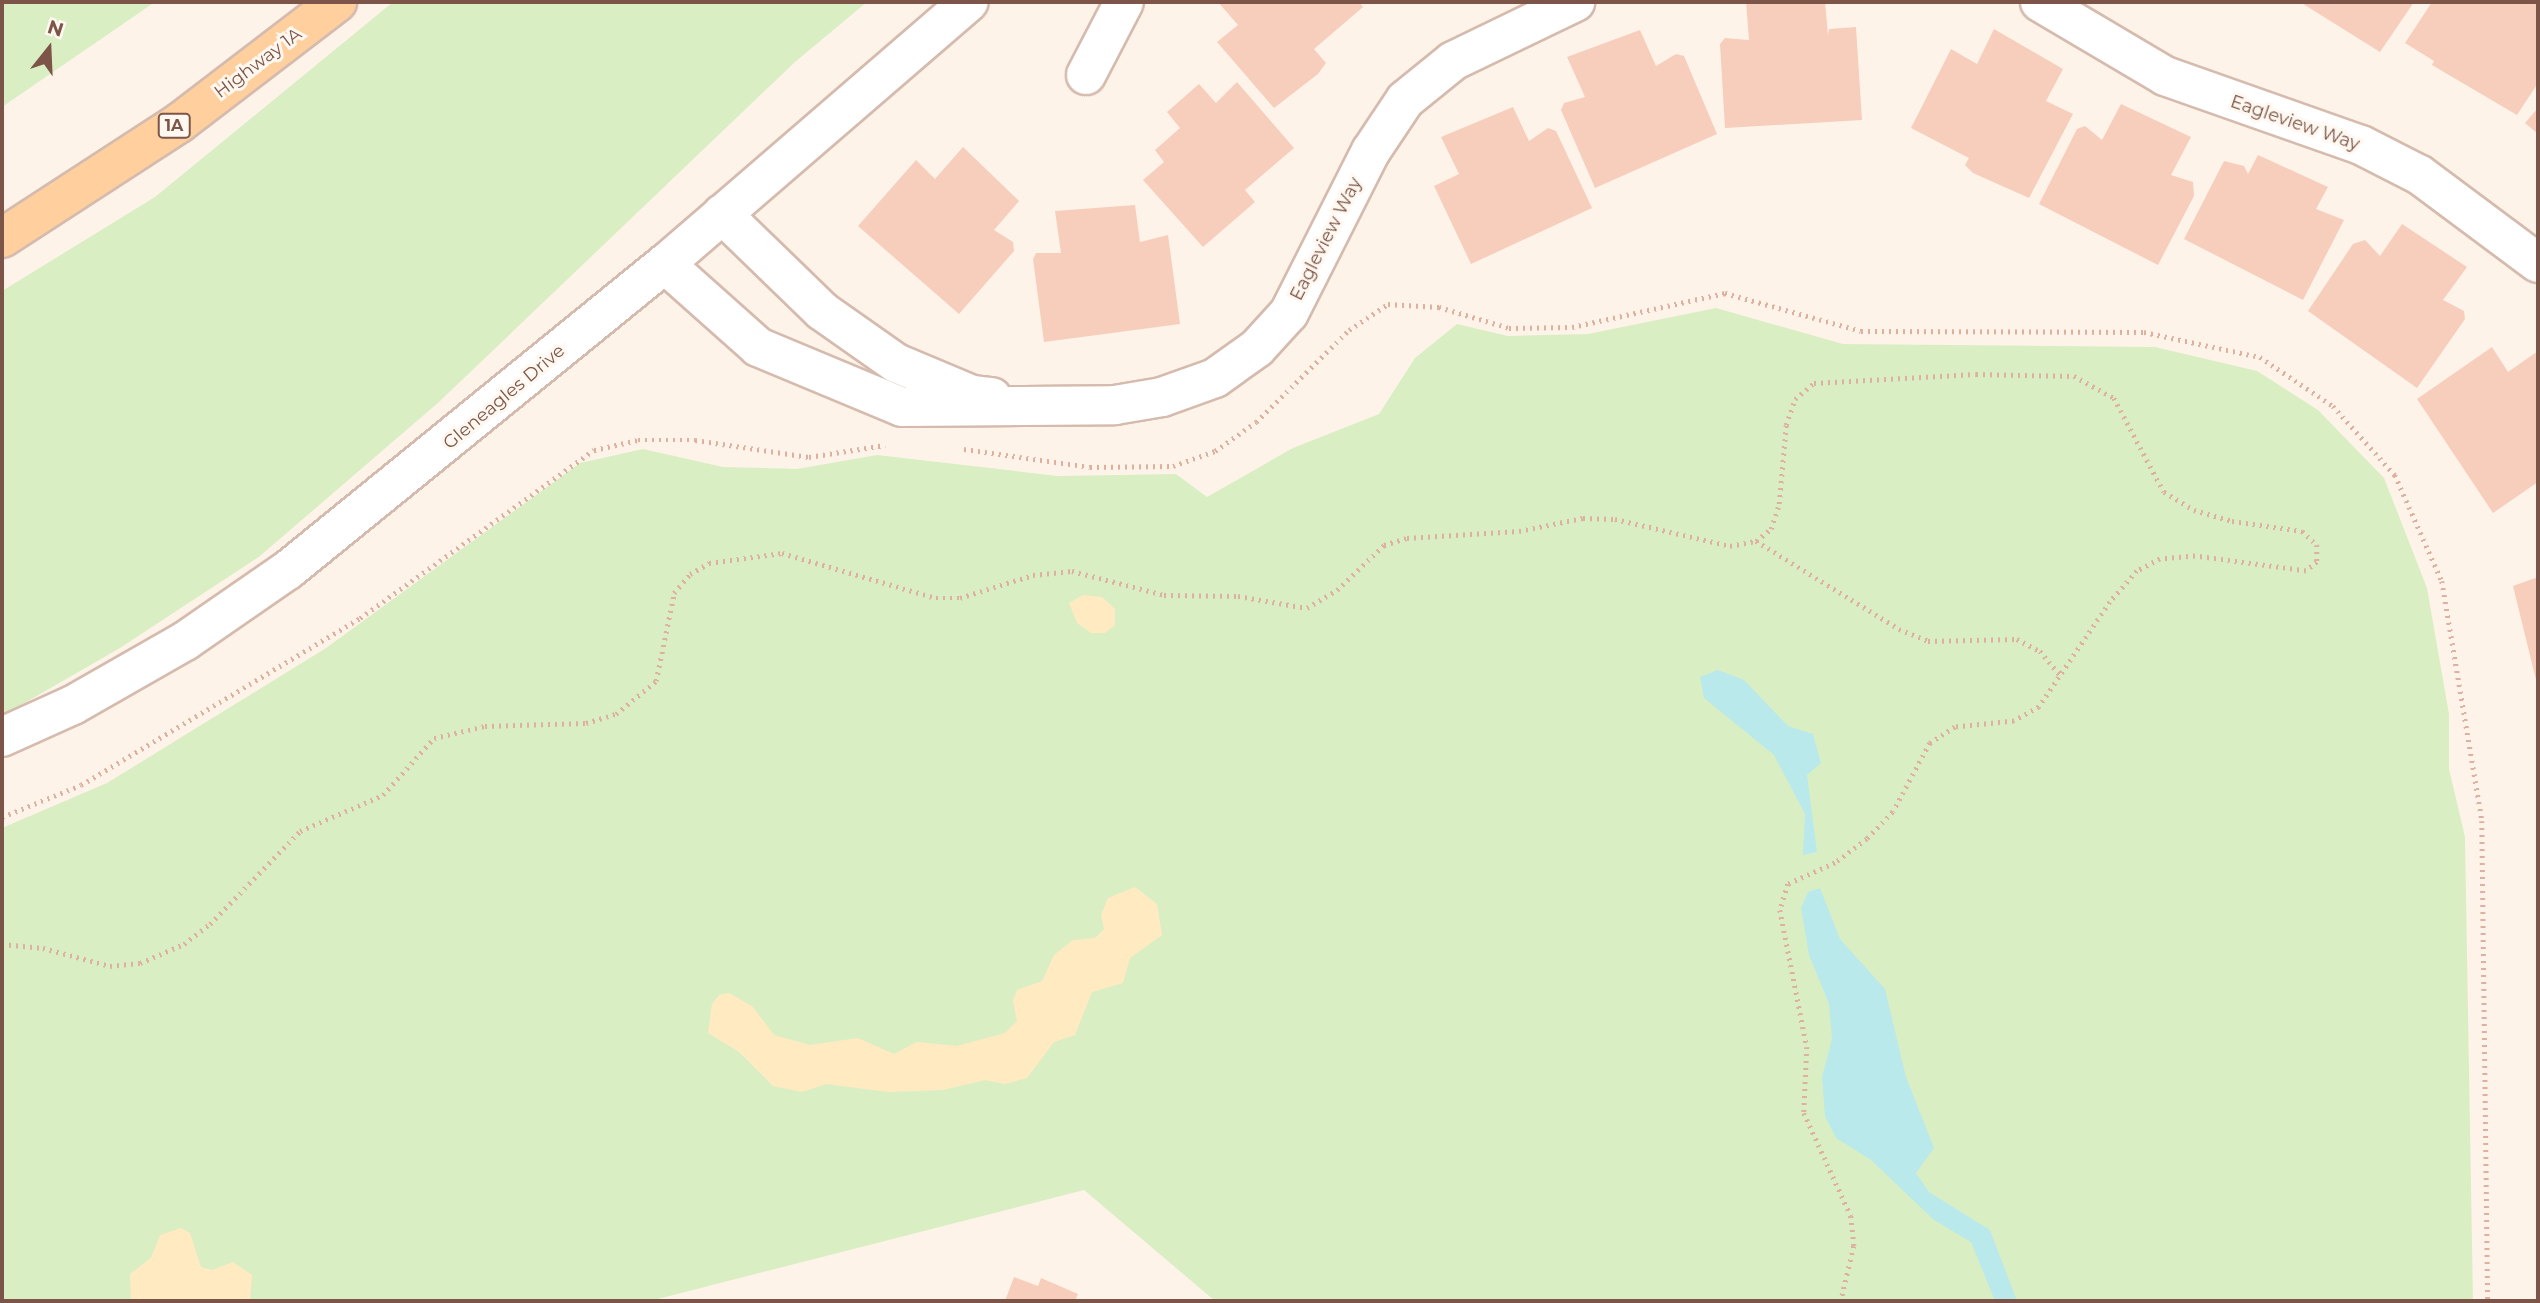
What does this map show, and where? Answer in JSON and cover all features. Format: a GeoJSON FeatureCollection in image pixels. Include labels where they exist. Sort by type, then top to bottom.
{"type":"FeatureCollection","features":[{"type":"Feature","properties":{"kind":"main road","name":"Highway 1A"},"geometry":{"type":"LineString","coordinates":[[2,237],[179,123],[337,2]]}},
{"type":"Feature","properties":{"kind":"street","name":"Gleneagles Drive"},"geometry":{"type":"LineString","coordinates":[[2,737],[73,705],[185,641],[288,570],[665,264],[968,2]]}},
{"type":"Feature","properties":{"kind":"street"},"geometry":{"type":"LineString","coordinates":[[1086,75],[1124,2]]}},
{"type":"Feature","properties":{"kind":"street","name":"Eagleview Way"},"geometry":{"type":"LineString","coordinates":[[665,264],[758,347],[858,392],[926,408],[1043,404],[1115,405],[1162,397],[1215,378],[1257,348],[1295,302],[1371,150],[1405,100],[1453,61],[1575,2]]}},
{"type":"Feature","properties":{"kind":"street","name":"Eagleview Way"},"geometry":{"type":"LineString","coordinates":[[2040,2],[2165,76],[2361,145],[2420,175],[2538,263]]}},
{"type":"Feature","properties":{"kind":"street","name":"Eagleview Way"},"geometry":{"type":"LineString","coordinates":[[722,214],[822,311],[897,363],[972,395],[1043,404]]}},
{"type":"Feature","properties":{"kind":"path"},"geometry":{"type":"LineString","coordinates":[[950,447],[1090,467],[1173,466],[1214,451],[1256,422],[1349,330],[1388,303],[1439,307],[1509,328],[1572,327],[1725,293],[1861,331],[2144,332],[2260,358],[2333,406],[2395,475],[2442,581],[2482,821],[2487,1301]]}},
{"type":"Feature","properties":{"kind":"path"},"geometry":{"type":"LineString","coordinates":[[2,944],[110,966],[140,963],[184,944],[210,924],[300,831],[383,795],[434,738],[485,726],[586,723],[616,714],[656,681],[674,593],[690,574],[709,563],[782,553],[936,598],[960,598],[1033,575],[1072,571],[1164,595],[1238,596],[1307,608],[1337,590],[1384,545],[1407,538],[1519,531],[1583,518],[1615,519],[1730,546],[1756,541],[1771,529],[1779,504],[1787,425],[1795,399],[1814,383],[1976,373],[2074,376],[2098,386],[2114,398],[2164,492],[2194,510],[2232,521],[2302,531],[2317,545],[2317,562],[2306,571],[2196,556],[2160,559],[2137,571],[2109,602],[2039,707],[2014,721],[1955,727],[1930,743],[1894,811],[1867,839],[1835,863],[1788,884],[1780,910],[1807,1046],[1804,1112],[1852,1216],[1854,1246],[1841,1301]]}},
{"type":"Feature","properties":{"kind":"path"},"geometry":{"type":"LineString","coordinates":[[2,817],[81,785],[360,618],[594,450],[638,440],[695,440],[809,457],[894,446]]}},
{"type":"Feature","properties":{"kind":"path"},"geometry":{"type":"LineString","coordinates":[[1756,541],[1899,629],[1928,641],[2017,639],[2040,651],[2061,676]]}},
{"type":"Feature","properties":{"kind":"green space"},"geometry":{"type":"Polygon","coordinates":[[[2,2],[155,2],[2,107],[2,2]]]}},
{"type":"Feature","properties":{"kind":"green space"},"geometry":{"type":"Polygon","coordinates":[[[393,2],[867,2],[795,62],[439,402],[260,556],[120,648],[2,716],[2,291],[155,197],[393,2]]]}},
{"type":"Feature","properties":{"kind":"green space"},"geometry":{"type":"Polygon","coordinates":[[[1716,308],[1843,344],[2155,347],[2257,371],[2318,410],[2384,478],[2427,588],[2449,714],[2449,769],[2465,837],[2473,1301],[1215,1301],[1084,1190],[650,1301],[2,1301],[2,828],[107,783],[326,648],[580,463],[643,449],[723,467],[797,469],[877,455],[1058,476],[1176,474],[1207,497],[1293,448],[1379,414],[1415,358],[1457,324],[1508,336],[1588,334],[1716,308]]]}},
{"type":"Feature","properties":{"kind":"sand"},"geometry":{"type":"Polygon","coordinates":[[[1083,595],[1102,597],[1115,609],[1115,625],[1105,633],[1091,633],[1077,623],[1069,603],[1083,595]]]}},
{"type":"Feature","properties":{"kind":"sand"},"geometry":{"type":"Polygon","coordinates":[[[1135,887],[1157,904],[1162,935],[1130,958],[1123,983],[1092,992],[1075,1035],[1054,1042],[1027,1078],[1005,1084],[985,1080],[943,1090],[888,1092],[826,1084],[802,1092],[773,1086],[739,1052],[708,1033],[712,1004],[719,995],[729,993],[752,1006],[774,1035],[810,1045],[858,1038],[894,1054],[917,1042],[957,1046],[1005,1033],[1017,1021],[1013,1001],[1017,990],[1042,981],[1054,955],[1073,940],[1095,938],[1104,929],[1101,915],[1108,898],[1135,887]]]}},
{"type":"Feature","properties":{"kind":"sand"},"geometry":{"type":"Polygon","coordinates":[[[181,1228],[190,1233],[201,1267],[212,1270],[233,1262],[252,1275],[250,1301],[131,1301],[130,1274],[151,1258],[160,1235],[181,1228]]]}},
{"type":"Feature","properties":{"kind":"water"},"geometry":{"type":"Polygon","coordinates":[[[1718,670],[1744,680],[1788,726],[1813,734],[1821,763],[1807,775],[1817,852],[1803,855],[1805,814],[1774,755],[1704,698],[1700,677],[1718,670]]]}},
{"type":"Feature","properties":{"kind":"water"},"geometry":{"type":"Polygon","coordinates":[[[1820,888],[1840,939],[1885,989],[1906,1077],[1934,1148],[1916,1173],[1929,1192],[1990,1230],[2017,1301],[1995,1301],[1971,1242],[1934,1220],[1871,1160],[1836,1138],[1825,1116],[1822,1077],[1832,1039],[1829,1004],[1809,955],[1801,908],[1808,892],[1820,888]]]}},
{"type":"Feature","properties":{"kind":"building"},"geometry":{"type":"Polygon","coordinates":[[[1218,2],[1359,2],[1363,7],[1314,49],[1326,63],[1318,74],[1274,108],[1217,42],[1238,25],[1218,2]]]}},
{"type":"Feature","properties":{"kind":"building"},"geometry":{"type":"Polygon","coordinates":[[[1746,2],[1825,2],[1828,35],[1829,29],[1856,27],[1862,120],[1725,128],[1720,44],[1725,38],[1749,40],[1746,2]]]}},
{"type":"Feature","properties":{"kind":"building"},"geometry":{"type":"Polygon","coordinates":[[[2300,2],[2414,2],[2380,52],[2300,2]]]}},
{"type":"Feature","properties":{"kind":"building"},"geometry":{"type":"Polygon","coordinates":[[[2432,2],[2538,2],[2538,83],[2517,115],[2432,65],[2434,61],[2405,43],[2432,2]]]}},
{"type":"Feature","properties":{"kind":"building"},"geometry":{"type":"Polygon","coordinates":[[[1994,29],[2063,69],[2046,101],[2073,114],[2029,198],[1973,173],[1965,165],[1969,158],[1911,128],[1951,49],[1977,64],[1994,29]]]}},
{"type":"Feature","properties":{"kind":"building"},"geometry":{"type":"Polygon","coordinates":[[[1640,30],[1656,66],[1676,54],[1684,56],[1717,134],[1595,188],[1561,110],[1564,103],[1585,97],[1567,57],[1640,30]]]}},
{"type":"Feature","properties":{"kind":"building"},"geometry":{"type":"Polygon","coordinates":[[[1237,82],[1294,148],[1245,190],[1255,202],[1203,247],[1143,180],[1164,162],[1155,150],[1180,128],[1167,112],[1199,84],[1216,103],[1237,82]]]}},
{"type":"Feature","properties":{"kind":"building"},"geometry":{"type":"Polygon","coordinates":[[[2121,104],[2191,137],[2171,175],[2193,182],[2194,196],[2158,265],[2039,204],[2077,129],[2085,126],[2102,140],[2121,104]]]}},
{"type":"Feature","properties":{"kind":"building"},"geometry":{"type":"Polygon","coordinates":[[[1513,107],[1529,141],[1548,128],[1556,131],[1592,208],[1471,264],[1434,186],[1459,174],[1441,137],[1513,107]]]}},
{"type":"Feature","properties":{"kind":"building"},"geometry":{"type":"Polygon","coordinates":[[[2538,108],[2538,134],[2525,123],[2538,108]]]}},
{"type":"Feature","properties":{"kind":"building"},"geometry":{"type":"Polygon","coordinates":[[[963,147],[1019,201],[994,230],[1013,242],[1014,251],[959,314],[858,226],[916,160],[935,179],[963,147]]]}},
{"type":"Feature","properties":{"kind":"building"},"geometry":{"type":"Polygon","coordinates":[[[2258,155],[2328,187],[2316,209],[2344,220],[2303,300],[2184,239],[2224,161],[2244,166],[2248,174],[2258,155]]]}},
{"type":"Feature","properties":{"kind":"building"},"geometry":{"type":"Polygon","coordinates":[[[1135,205],[1140,242],[1168,235],[1180,324],[1044,342],[1033,259],[1036,253],[1061,253],[1055,211],[1135,205]]]}},
{"type":"Feature","properties":{"kind":"building"},"geometry":{"type":"Polygon","coordinates":[[[2402,224],[2467,267],[2443,300],[2464,311],[2465,319],[2417,388],[2308,311],[2353,244],[2365,240],[2380,256],[2402,224]]]}},
{"type":"Feature","properties":{"kind":"building"},"geometry":{"type":"Polygon","coordinates":[[[2492,347],[2508,372],[2538,351],[2538,482],[2493,513],[2417,399],[2492,347]]]}},
{"type":"Feature","properties":{"kind":"building"},"geometry":{"type":"Polygon","coordinates":[[[2538,577],[2538,684],[2537,684],[2513,586],[2538,577]]]}},
{"type":"Feature","properties":{"kind":"building"},"geometry":{"type":"Polygon","coordinates":[[[1014,1277],[1038,1286],[1041,1278],[1078,1294],[1075,1301],[1005,1301],[1014,1277]]]}}]}
